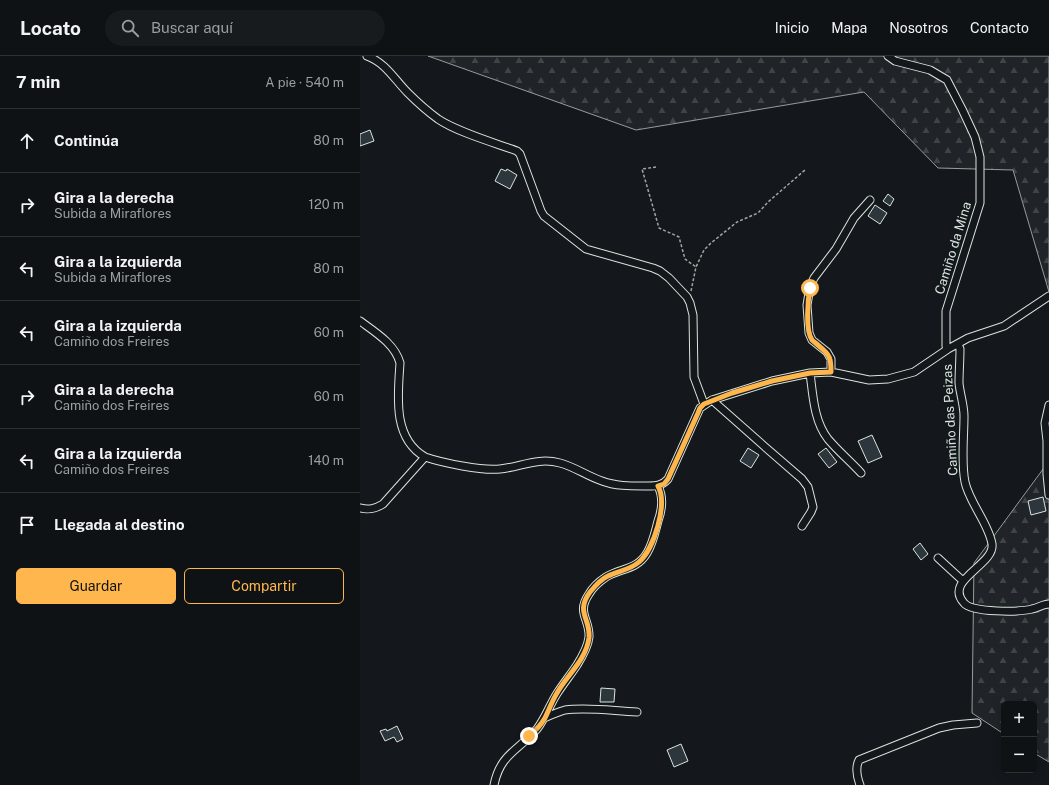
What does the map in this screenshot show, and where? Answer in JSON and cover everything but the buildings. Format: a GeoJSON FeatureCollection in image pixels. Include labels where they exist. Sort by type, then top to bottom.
{"type":"FeatureCollection","features":[{"type":"Feature","properties":{"kind":"street"},"geometry":{"type":"LineString","coordinates":[[367,56],[376,59],[387,68],[407,92],[440,120],[459,130],[517,151],[520,154],[541,212],[580,246],[592,252],[660,271],[670,278],[687,297],[690,303],[692,315],[694,377],[704,404]]}},
{"type":"Feature","properties":{"kind":"street","name":"Camiño da Mina"},"geometry":{"type":"LineString","coordinates":[[888,56],[895,61],[930,70],[947,80],[975,137],[980,157],[980,203],[946,310],[946,346],[948,349]]}},
{"type":"Feature","properties":{"kind":"street"},"geometry":{"type":"LineString","coordinates":[[831,372],[831,359],[827,352],[812,340],[809,333],[807,305],[810,288],[814,278],[836,249],[854,218],[870,200]]}},
{"type":"Feature","properties":{"kind":"street"},"geometry":{"type":"LineString","coordinates":[[360,321],[392,347],[399,357],[398,413],[406,436],[415,450],[425,457],[482,469],[498,470],[533,461],[558,462],[609,483],[658,486],[664,484],[668,479],[700,408],[712,400],[772,381],[810,373],[831,372],[869,380],[888,379],[914,372],[948,349],[968,338],[1004,326],[1049,296]]}},
{"type":"Feature","properties":{"kind":"street","name":"Camiño das Peizas"},"geometry":{"type":"LineString","coordinates":[[958,344],[960,349],[959,383],[964,413],[965,483],[989,535],[992,545],[989,555],[964,581]]}},
{"type":"Feature","properties":{"kind":"street"},"geometry":{"type":"LineString","coordinates":[[810,373],[815,413],[820,425],[828,439],[861,473]]}},
{"type":"Feature","properties":{"kind":"street"},"geometry":{"type":"LineString","coordinates":[[712,400],[802,479],[808,487],[813,506],[802,526]]}},
{"type":"Feature","properties":{"kind":"street"},"geometry":{"type":"LineString","coordinates":[[1049,405],[1045,423],[1047,441],[1046,474],[1049,495]]}},
{"type":"Feature","properties":{"kind":"street"},"geometry":{"type":"LineString","coordinates":[[360,508],[366,510],[374,509],[383,504],[425,457]]}},
{"type":"Feature","properties":{"kind":"street"},"geometry":{"type":"LineString","coordinates":[[494,785],[498,770],[503,760],[529,736],[544,718],[557,693],[578,665],[588,643],[589,632],[583,610],[589,594],[596,585],[607,576],[632,567],[647,554],[652,543],[661,510],[661,492],[658,486]]}},
{"type":"Feature","properties":{"kind":"street"},"geometry":{"type":"LineString","coordinates":[[938,558],[964,581],[960,585],[960,596],[964,604],[969,607],[995,611],[1023,611],[1049,604]]}},
{"type":"Feature","properties":{"kind":"street"},"geometry":{"type":"LineString","coordinates":[[544,718],[566,710],[637,712]]}},
{"type":"Feature","properties":{"kind":"street"},"geometry":{"type":"LineString","coordinates":[[860,785],[857,775],[858,760],[939,728],[977,723]]}},
{"type":"Feature","properties":{"kind":"path"},"geometry":{"type":"LineString","coordinates":[[656,166],[642,169],[659,228],[679,237],[685,259],[696,267]]}},
{"type":"Feature","properties":{"kind":"path"},"geometry":{"type":"LineString","coordinates":[[687,297],[691,292],[696,267],[704,250],[737,222],[758,213],[768,202],[804,170]]}},
{"type":"Feature","properties":{"kind":"green space"},"geometry":{"type":"Polygon","coordinates":[[[428,56],[1049,56],[1049,292],[1013,170],[938,168],[864,92],[636,130],[428,56]]]}},
{"type":"Feature","properties":{"kind":"green space"},"geometry":{"type":"Polygon","coordinates":[[[1049,461],[1049,762],[1037,755],[1037,701],[1001,701],[1001,732],[972,713],[974,563],[1049,461]]]}},
{"type":"Feature","properties":{"kind":"route"},"geometry":{"type":"LineString","coordinates":[[529,736],[537,729],[557,693],[578,665],[588,643],[589,632],[583,610],[589,594],[596,585],[607,576],[632,567],[647,554],[652,543],[661,510],[661,492],[658,486],[664,484],[668,479],[700,408],[712,400],[772,381],[810,373],[831,372],[831,359],[827,352],[812,340],[809,333],[807,305],[810,288]]}}]}
